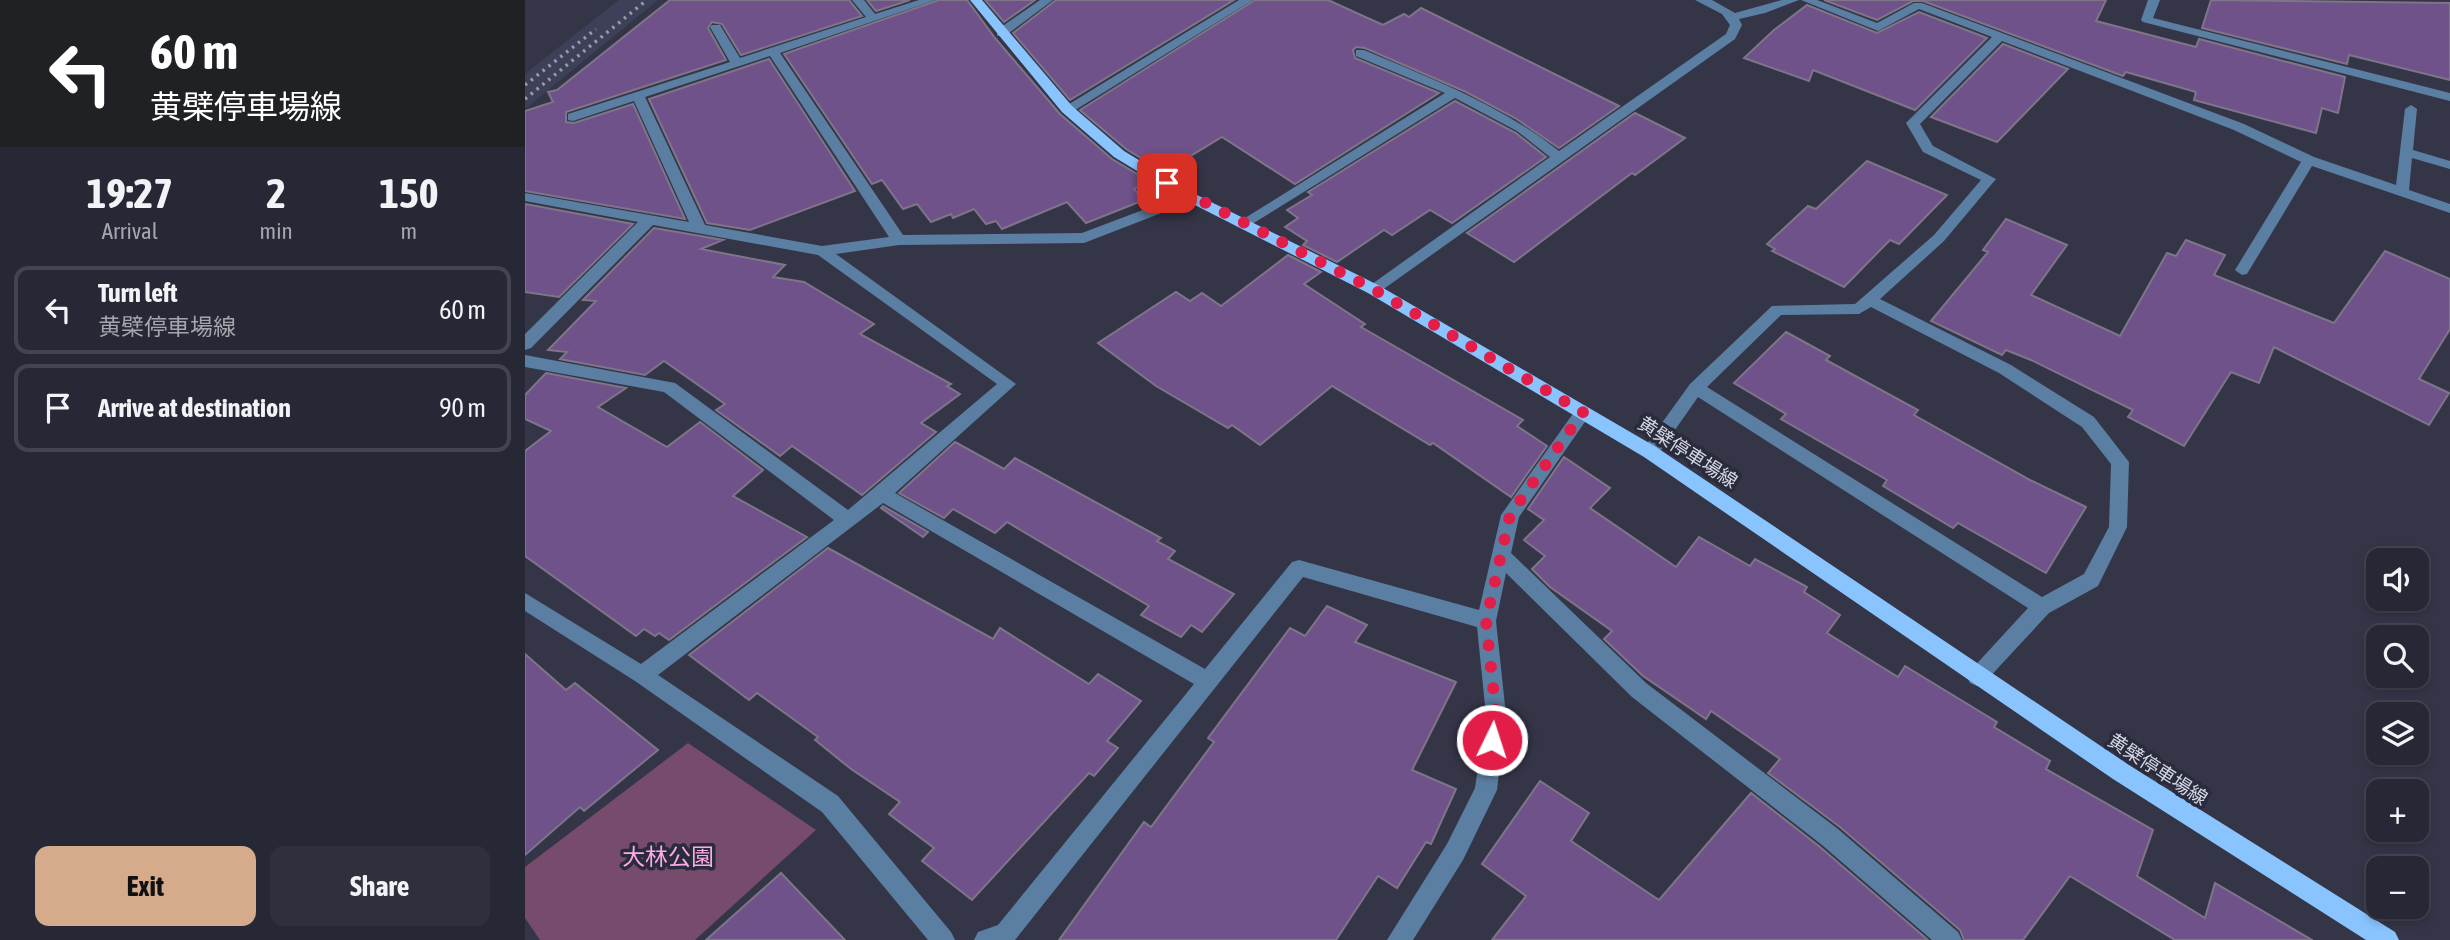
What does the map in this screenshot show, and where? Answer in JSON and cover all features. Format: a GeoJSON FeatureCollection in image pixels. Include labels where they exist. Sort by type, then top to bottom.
{"type":"FeatureCollection","features":[{"type":"Feature","properties":{"kind":"main road","name":"黄檗停車場線"},"geometry":{"type":"LineString","coordinates":[[976,0],[1067,109],[1119,154],[1190,197],[1373,289],[1650,452],[1977,677],[2386,940]]}},
{"type":"Feature","properties":{"kind":"street"},"geometry":{"type":"LineString","coordinates":[[858,0],[873,19]]}},
{"type":"Feature","properties":{"kind":"street"},"geometry":{"type":"LineString","coordinates":[[573,117],[930,0]]}},
{"type":"Feature","properties":{"kind":"street"},"geometry":{"type":"LineString","coordinates":[[1002,33],[1047,0]]}},
{"type":"Feature","properties":{"kind":"street"},"geometry":{"type":"LineString","coordinates":[[1067,109],[1247,0]]}},
{"type":"Feature","properties":{"kind":"street"},"geometry":{"type":"LineString","coordinates":[[1373,289],[1731,36],[1736,25],[1733,17],[1716,5],[1701,0]]}},
{"type":"Feature","properties":{"kind":"street"},"geometry":{"type":"LineString","coordinates":[[1733,17],[1761,12],[1793,0]]}},
{"type":"Feature","properties":{"kind":"street"},"geometry":{"type":"LineString","coordinates":[[1807,0],[1878,27],[1918,5],[1998,38],[2239,127],[2309,160],[2450,209]]}},
{"type":"Feature","properties":{"kind":"street"},"geometry":{"type":"LineString","coordinates":[[2154,0],[2147,20],[2450,97]]}},
{"type":"Feature","properties":{"kind":"street"},"geometry":{"type":"LineString","coordinates":[[716,27],[737,63]]}},
{"type":"Feature","properties":{"kind":"street"},"geometry":{"type":"LineString","coordinates":[[1650,452],[1696,388],[1777,310],[1859,309],[1939,237],[1989,179],[1928,149],[1913,123],[1998,38]]}},
{"type":"Feature","properties":{"kind":"street"},"geometry":{"type":"LineString","coordinates":[[773,51],[899,240]]}},
{"type":"Feature","properties":{"kind":"street"},"geometry":{"type":"LineString","coordinates":[[1360,53],[1455,93],[1522,128],[1558,158]]}},
{"type":"Feature","properties":{"kind":"street"},"geometry":{"type":"LineString","coordinates":[[1244,223],[1455,93]]}},
{"type":"Feature","properties":{"kind":"street"},"geometry":{"type":"LineString","coordinates":[[638,95],[698,226]]}},
{"type":"Feature","properties":{"kind":"street"},"geometry":{"type":"LineString","coordinates":[[2402,192],[2411,108]]}},
{"type":"Feature","properties":{"kind":"street"},"geometry":{"type":"LineString","coordinates":[[2408,153],[2450,165]]}},
{"type":"Feature","properties":{"kind":"street"},"geometry":{"type":"LineString","coordinates":[[2242,270],[2309,160]]}},
{"type":"Feature","properties":{"kind":"street"},"geometry":{"type":"LineString","coordinates":[[525,197],[698,226],[822,251],[899,240],[1084,238],[1190,197]]}},
{"type":"Feature","properties":{"kind":"street"},"geometry":{"type":"LineString","coordinates":[[525,344],[651,218]]}},
{"type":"Feature","properties":{"kind":"street"},"geometry":{"type":"LineString","coordinates":[[642,675],[882,494],[1008,384],[822,251]]}},
{"type":"Feature","properties":{"kind":"street"},"geometry":{"type":"LineString","coordinates":[[1870,300],[2005,369],[2088,422],[2120,462],[2118,527],[2091,580],[2042,607],[1977,677]]}},
{"type":"Feature","properties":{"kind":"street"},"geometry":{"type":"LineString","coordinates":[[525,360],[669,387],[848,520]]}},
{"type":"Feature","properties":{"kind":"street"},"geometry":{"type":"LineString","coordinates":[[1696,388],[2042,607]]}},
{"type":"Feature","properties":{"kind":"street"},"geometry":{"type":"LineString","coordinates":[[1399,940],[1455,852],[1486,790],[1496,715],[1486,621],[1510,515],[1583,412]]}},
{"type":"Feature","properties":{"kind":"street"},"geometry":{"type":"LineString","coordinates":[[882,494],[1207,681]]}},
{"type":"Feature","properties":{"kind":"street"},"geometry":{"type":"LineString","coordinates":[[1501,556],[1639,690],[1830,837],[1950,940]]}},
{"type":"Feature","properties":{"kind":"street"},"geometry":{"type":"LineString","coordinates":[[986,940],[1005,934],[1299,568],[1486,621]]}},
{"type":"Feature","properties":{"kind":"street"},"geometry":{"type":"LineString","coordinates":[[525,601],[642,675],[830,804],[943,940]]}},
{"type":"Feature","properties":{"kind":"shaded area"},"geometry":{"type":"Polygon","coordinates":[[[619,0],[658,0],[525,109],[525,74],[619,0]]]}},
{"type":"Feature","properties":{"kind":"green space","name":"大林公園"},"geometry":{"type":"Polygon","coordinates":[[[688,743],[816,830],[695,940],[540,940],[525,918],[525,867],[688,743]]]}},
{"type":"Feature","properties":{"kind":"building"},"geometry":{"type":"Polygon","coordinates":[[[670,0],[849,0],[862,16],[741,55],[722,24],[712,22],[708,28],[726,60],[566,112],[566,122],[574,123],[633,104],[685,219],[525,191],[525,111],[553,102],[548,92],[557,90],[670,0]]]}},
{"type":"Feature","properties":{"kind":"building"},"geometry":{"type":"Polygon","coordinates":[[[867,0],[910,0],[876,11],[867,0]]]}},
{"type":"Feature","properties":{"kind":"building"},"geometry":{"type":"Polygon","coordinates":[[[939,0],[967,0],[995,38],[1060,114],[1112,159],[1149,181],[1134,189],[1144,200],[1086,223],[1067,202],[1002,229],[996,221],[986,224],[974,209],[953,218],[951,214],[931,222],[917,204],[903,209],[882,180],[872,184],[784,54],[939,0]]]}},
{"type":"Feature","properties":{"kind":"building"},"geometry":{"type":"Polygon","coordinates":[[[985,0],[1035,0],[1004,22],[985,0]]]}},
{"type":"Feature","properties":{"kind":"building"},"geometry":{"type":"Polygon","coordinates":[[[1056,0],[1234,0],[1070,100],[1013,33],[1056,0]]]}},
{"type":"Feature","properties":{"kind":"building"},"geometry":{"type":"Polygon","coordinates":[[[1255,0],[1328,0],[1383,25],[1404,14],[1409,17],[1421,8],[1619,106],[1559,148],[1515,118],[1466,92],[1365,48],[1356,47],[1353,50],[1355,58],[1439,93],[1295,184],[1222,137],[1164,172],[1126,149],[1080,110],[1255,0]]]}},
{"type":"Feature","properties":{"kind":"building"},"geometry":{"type":"Polygon","coordinates":[[[1824,0],[2106,0],[2096,21],[2196,47],[2199,39],[2345,77],[2338,113],[2322,108],[2316,133],[2194,100],[2196,92],[2126,72],[2123,76],[1923,1],[1913,1],[1877,20],[1824,0]]]}},
{"type":"Feature","properties":{"kind":"building"},"geometry":{"type":"Polygon","coordinates":[[[2211,0],[2450,3],[2450,80],[2349,55],[2347,64],[2202,28],[2211,0]]]}},
{"type":"Feature","properties":{"kind":"building"},"geometry":{"type":"Polygon","coordinates":[[[1807,5],[1877,33],[1919,12],[1987,38],[1915,110],[1813,70],[1809,81],[1744,58],[1774,30],[1807,5]]]}},
{"type":"Feature","properties":{"kind":"building"},"geometry":{"type":"Polygon","coordinates":[[[2003,44],[2068,69],[1997,142],[1931,117],[2003,44]]]}},
{"type":"Feature","properties":{"kind":"building"},"geometry":{"type":"Polygon","coordinates":[[[769,59],[855,191],[750,230],[707,223],[649,99],[769,59]]]}},
{"type":"Feature","properties":{"kind":"building"},"geometry":{"type":"Polygon","coordinates":[[[1455,101],[1516,133],[1546,157],[1452,223],[1430,210],[1392,235],[1384,230],[1337,262],[1303,245],[1307,241],[1285,227],[1298,218],[1287,210],[1312,195],[1308,192],[1455,101]]]}},
{"type":"Feature","properties":{"kind":"building"},"geometry":{"type":"Polygon","coordinates":[[[1635,113],[1685,138],[1635,175],[1632,173],[1514,262],[1467,233],[1635,113]]]}},
{"type":"Feature","properties":{"kind":"building"},"geometry":{"type":"Polygon","coordinates":[[[1867,161],[1947,195],[1899,244],[1890,240],[1844,287],[1772,251],[1775,249],[1767,244],[1808,206],[1816,209],[1867,161]]]}},
{"type":"Feature","properties":{"kind":"building"},"geometry":{"type":"Polygon","coordinates":[[[525,204],[633,224],[559,297],[525,292],[525,204]]]}},
{"type":"Feature","properties":{"kind":"building"},"geometry":{"type":"Polygon","coordinates":[[[2006,219],[2067,245],[2031,295],[2120,336],[2167,253],[2176,256],[2186,240],[2225,255],[2214,275],[2334,323],[2385,251],[2450,279],[2450,329],[2419,379],[2449,393],[2429,425],[2274,347],[2259,383],[2231,372],[2184,446],[2128,417],[2133,410],[2031,360],[2006,350],[2002,355],[1931,321],[1988,252],[1983,250],[2006,219]]]}},
{"type":"Feature","properties":{"kind":"building"},"geometry":{"type":"Polygon","coordinates":[[[654,228],[723,240],[701,249],[785,265],[773,277],[804,282],[874,324],[860,334],[951,384],[947,386],[960,394],[921,423],[936,432],[862,495],[792,446],[780,456],[716,410],[725,404],[664,361],[645,375],[560,359],[567,352],[548,350],[596,301],[583,300],[654,228]]]}},
{"type":"Feature","properties":{"kind":"building"},"geometry":{"type":"Polygon","coordinates":[[[1288,255],[1321,272],[1304,284],[1365,324],[1361,327],[1523,420],[1517,426],[1547,446],[1511,497],[1433,443],[1430,445],[1332,386],[1260,445],[1232,425],[1228,428],[1156,386],[1098,343],[1176,292],[1190,301],[1202,293],[1221,306],[1288,255]]]}},
{"type":"Feature","properties":{"kind":"building"},"geometry":{"type":"Polygon","coordinates":[[[1786,332],[1830,356],[1826,360],[1918,410],[1914,415],[2032,481],[2086,507],[2046,573],[1958,523],[1953,528],[1883,486],[1887,480],[1781,419],[1786,414],[1734,383],[1786,332]]]}},
{"type":"Feature","properties":{"kind":"building"},"geometry":{"type":"Polygon","coordinates":[[[546,373],[626,388],[598,407],[667,447],[700,422],[763,470],[733,496],[807,537],[669,640],[659,633],[655,636],[644,629],[636,636],[525,556],[525,451],[551,431],[525,419],[525,395],[546,373]]]}},
{"type":"Feature","properties":{"kind":"building"},"geometry":{"type":"Polygon","coordinates":[[[955,442],[1004,469],[1015,458],[1161,538],[1157,541],[1175,551],[1168,559],[1234,594],[1202,632],[1191,625],[1181,637],[1141,615],[1149,606],[1007,522],[995,533],[953,509],[944,518],[899,493],[955,442]]]}},
{"type":"Feature","properties":{"kind":"building"},"geometry":{"type":"Polygon","coordinates":[[[1564,457],[1610,488],[1590,508],[1676,567],[1699,537],[1750,566],[1755,559],[1807,587],[1804,592],[1840,615],[1827,633],[1898,677],[1905,666],[1997,722],[1994,727],[2050,761],[2046,769],[2153,830],[2137,876],[2205,918],[2215,883],[2312,940],[2175,940],[2070,876],[2023,940],[1964,940],[1960,930],[1840,827],[1768,773],[1780,759],[1711,711],[1706,719],[1643,676],[1604,639],[1612,631],[1550,587],[1532,569],[1545,556],[1524,540],[1544,520],[1528,509],[1564,457]]]}},
{"type":"Feature","properties":{"kind":"building"},"geometry":{"type":"Polygon","coordinates":[[[883,506],[928,532],[923,537],[881,508],[883,506]]]}},
{"type":"Feature","properties":{"kind":"building"},"geometry":{"type":"Polygon","coordinates":[[[828,548],[993,639],[1000,628],[1089,684],[1098,674],[1141,701],[1107,741],[1118,748],[1094,776],[1089,773],[972,900],[922,861],[934,848],[889,814],[900,802],[851,769],[815,740],[818,737],[757,693],[749,700],[689,655],[828,548]]]}},
{"type":"Feature","properties":{"kind":"building"},"geometry":{"type":"Polygon","coordinates":[[[1327,606],[1367,625],[1355,642],[1456,682],[1412,770],[1456,789],[1431,844],[1426,842],[1397,888],[1378,876],[1336,940],[1059,940],[1144,822],[1151,827],[1214,742],[1208,738],[1290,628],[1305,636],[1327,606]]]}},
{"type":"Feature","properties":{"kind":"building"},"geometry":{"type":"Polygon","coordinates":[[[525,654],[566,690],[575,683],[658,750],[584,811],[580,807],[525,855],[525,654]]]}},
{"type":"Feature","properties":{"kind":"building"},"geometry":{"type":"Polygon","coordinates":[[[1540,781],[1589,813],[1571,841],[1659,900],[1751,793],[1820,847],[1928,940],[1492,940],[1526,896],[1482,864],[1540,781]]]}},
{"type":"Feature","properties":{"kind":"building"},"geometry":{"type":"Polygon","coordinates":[[[781,873],[845,940],[706,940],[781,873]]]}},
{"type":"Feature","properties":{"kind":"railway"},"geometry":{"type":"LineString","coordinates":[[525,99],[647,0]]}},
{"type":"Feature","properties":{"kind":"railway"},"geometry":{"type":"LineString","coordinates":[[525,85],[596,29]]}},
{"type":"Feature","properties":{"kind":"route"},"geometry":{"type":"LineString","coordinates":[[1167,183],[1373,289],[1583,412],[1510,515],[1486,621],[1496,715],[1492,740]]}}]}
